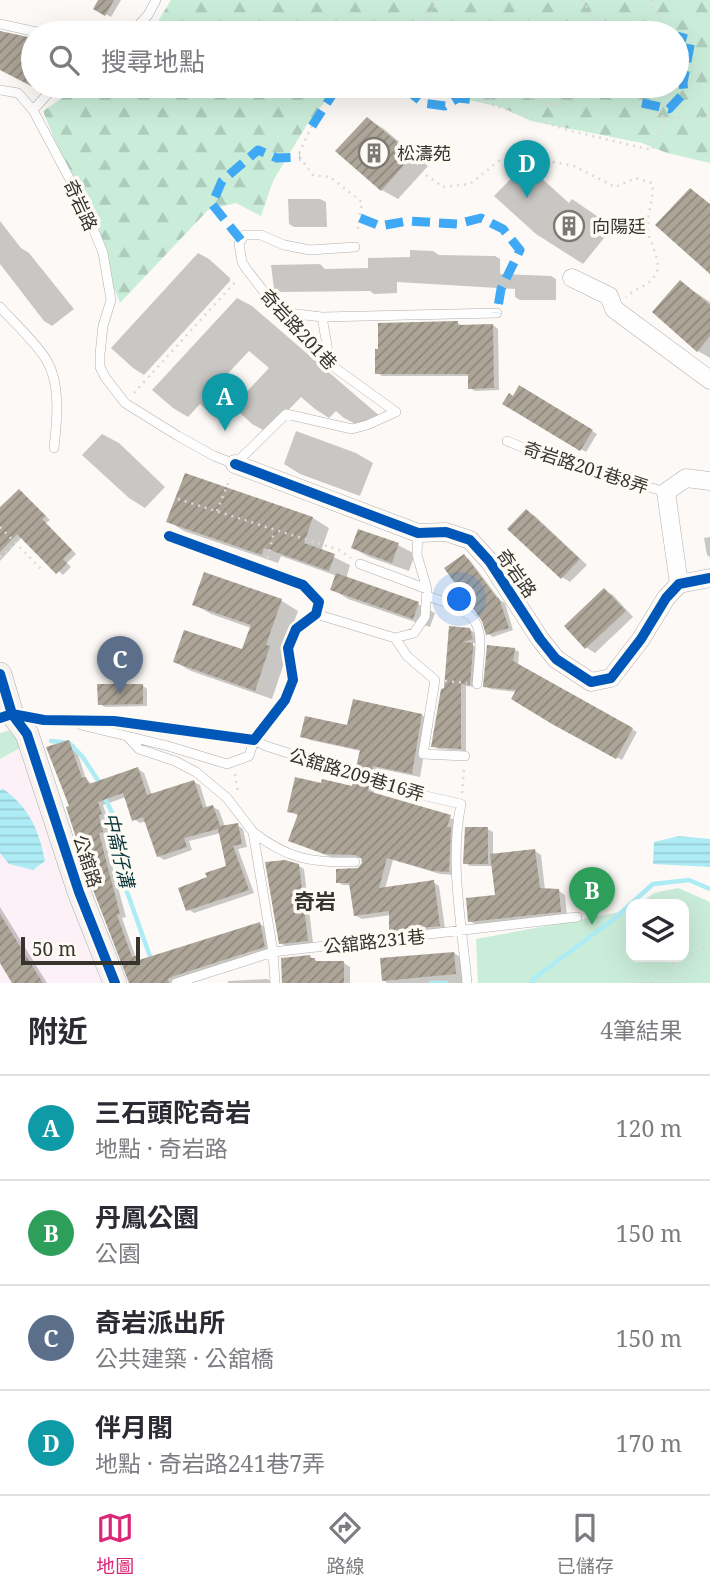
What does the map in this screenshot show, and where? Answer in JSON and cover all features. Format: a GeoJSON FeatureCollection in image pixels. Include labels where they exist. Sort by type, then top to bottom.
{"type":"FeatureCollection","features":[{"type":"Feature","properties":{"kind":"street"},"geometry":{"type":"LineString","coordinates":[[572,278],[610,296],[614,309],[710,380]]}},
{"type":"Feature","properties":{"kind":"street","name":"奇岩路"},"geometry":{"type":"LineString","coordinates":[[233,469],[418,533],[446,532],[470,540],[489,562],[556,659],[590,682],[611,678],[641,639],[666,598],[679,584]]}},
{"type":"Feature","properties":{"kind":"street"},"geometry":{"type":"LineString","coordinates":[[710,481],[686,478],[666,492],[679,584],[710,578]]}},
{"type":"Feature","properties":{"kind":"street","name":"公舘路"},"geometry":{"type":"LineString","coordinates":[[0,674],[6,716],[30,741],[79,892],[115,983]]}},
{"type":"Feature","properties":{"kind":"lane"},"geometry":{"type":"LineString","coordinates":[[142,21],[156,0]]}},
{"type":"Feature","properties":{"kind":"lane"},"geometry":{"type":"LineString","coordinates":[[0,24],[21,29]]}},
{"type":"Feature","properties":{"kind":"lane","name":"奇岩路"},"geometry":{"type":"LineString","coordinates":[[0,90],[18,93],[21,96]]}},
{"type":"Feature","properties":{"kind":"lane","name":"奇岩路"},"geometry":{"type":"LineString","coordinates":[[22,98],[33,110],[84,206],[103,253],[111,300],[103,326],[100,367],[125,403],[233,469]]}},
{"type":"Feature","properties":{"kind":"lane"},"geometry":{"type":"LineString","coordinates":[[33,110],[44,98]]}},
{"type":"Feature","properties":{"kind":"lane"},"geometry":{"type":"LineString","coordinates":[[247,270],[242,262],[239,244],[244,235],[261,235],[284,245],[310,250],[355,247]]}},
{"type":"Feature","properties":{"kind":"lane","name":"奇岩路201巷"},"geometry":{"type":"LineString","coordinates":[[233,469],[286,414],[352,429],[396,412],[331,365],[280,312],[247,270]]}},
{"type":"Feature","properties":{"kind":"lane"},"geometry":{"type":"LineString","coordinates":[[0,307],[47,360],[55,380],[57,429],[54,448]]}},
{"type":"Feature","properties":{"kind":"lane"},"geometry":{"type":"LineString","coordinates":[[280,312],[322,317],[497,313]]}},
{"type":"Feature","properties":{"kind":"lane"},"geometry":{"type":"LineString","coordinates":[[322,317],[331,365]]}},
{"type":"Feature","properties":{"kind":"lane","name":"奇岩路201巷8弄"},"geometry":{"type":"LineString","coordinates":[[507,441],[554,460],[666,492]]}},
{"type":"Feature","properties":{"kind":"lane"},"geometry":{"type":"LineString","coordinates":[[316,614],[394,638],[415,633],[425,617],[427,592],[417,555],[418,533]]}},
{"type":"Feature","properties":{"kind":"lane"},"geometry":{"type":"LineString","coordinates":[[6,716],[65,721],[126,735],[227,764],[249,755],[254,740],[285,699],[293,680],[288,648],[296,629],[316,614],[319,602],[303,585],[169,536]]}},
{"type":"Feature","properties":{"kind":"lane"},"geometry":{"type":"LineString","coordinates":[[360,564],[458,606],[475,620],[480,640],[477,684]]}},
{"type":"Feature","properties":{"kind":"lane"},"geometry":{"type":"LineString","coordinates":[[394,638],[407,656],[435,680],[423,754],[464,756]]}},
{"type":"Feature","properties":{"kind":"lane","name":"公舘路209巷16弄"},"geometry":{"type":"LineString","coordinates":[[65,721],[114,722],[254,740],[413,793],[461,804],[456,830],[456,879],[463,932]]}},
{"type":"Feature","properties":{"kind":"lane"},"geometry":{"type":"LineString","coordinates":[[126,735],[139,749],[176,761],[196,772],[227,798],[253,832],[284,852],[310,861],[355,862]]}},
{"type":"Feature","properties":{"kind":"lane"},"geometry":{"type":"LineString","coordinates":[[253,832],[273,952],[275,983]]}},
{"type":"Feature","properties":{"kind":"lane","name":"公舘路231巷"},"geometry":{"type":"LineString","coordinates":[[176,983],[273,952],[577,917]]}},
{"type":"Feature","properties":{"kind":"lane"},"geometry":{"type":"LineString","coordinates":[[463,932],[467,983]]}},
{"type":"Feature","properties":{"kind":"path"},"geometry":{"type":"LineString","coordinates":[[426,21],[435,6],[432,0]]}},
{"type":"Feature","properties":{"kind":"path"},"geometry":{"type":"LineString","coordinates":[[582,0],[597,21]]}},
{"type":"Feature","properties":{"kind":"path"},"geometry":{"type":"LineString","coordinates":[[652,0],[652,9],[663,21]]}},
{"type":"Feature","properties":{"kind":"path"},"geometry":{"type":"LineString","coordinates":[[478,100],[511,98]]}},
{"type":"Feature","properties":{"kind":"path"},"geometry":{"type":"LineString","coordinates":[[530,98],[548,105],[566,104],[577,98]]}},
{"type":"Feature","properties":{"kind":"path"},"geometry":{"type":"LineString","coordinates":[[641,98],[640,101],[664,118],[710,117]]}},
{"type":"Feature","properties":{"kind":"path"},"geometry":{"type":"LineString","coordinates":[[478,100],[571,131],[652,150],[664,118]]}},
{"type":"Feature","properties":{"kind":"path"},"geometry":{"type":"LineString","coordinates":[[312,126],[298,155],[313,175],[330,177],[362,202],[355,247]]}},
{"type":"Feature","properties":{"kind":"path"},"geometry":{"type":"LineString","coordinates":[[426,175],[443,187],[470,184],[500,160],[521,156],[574,166],[615,187],[636,178],[652,183],[654,197],[648,214],[648,233],[657,260],[657,272],[650,282],[631,291],[614,309]]}},
{"type":"Feature","properties":{"kind":"path"},"geometry":{"type":"LineString","coordinates":[[125,403],[247,270]]}},
{"type":"Feature","properties":{"kind":"path"},"geometry":{"type":"LineString","coordinates":[[217,511],[233,469]]}},
{"type":"Feature","properties":{"kind":"path"},"geometry":{"type":"LineString","coordinates":[[178,499],[340,550],[360,564]]}},
{"type":"Feature","properties":{"kind":"path"},"geometry":{"type":"LineString","coordinates":[[0,527],[43,571]]}},
{"type":"Feature","properties":{"kind":"path"},"geometry":{"type":"LineString","coordinates":[[267,561],[274,529]]}},
{"type":"Feature","properties":{"kind":"path"},"geometry":{"type":"LineString","coordinates":[[0,557],[15,544]]}},
{"type":"Feature","properties":{"kind":"path"},"geometry":{"type":"LineString","coordinates":[[435,680],[477,684]]}},
{"type":"Feature","properties":{"kind":"path"},"geometry":{"type":"LineString","coordinates":[[463,787],[464,756]]}},
{"type":"Feature","properties":{"kind":"path"},"geometry":{"type":"LineString","coordinates":[[651,983],[677,960],[710,946]]}},
{"type":"Feature","properties":{"kind":"shaded area"},"geometry":{"type":"Polygon","coordinates":[[[22,747],[102,983],[0,983],[0,759],[22,747]]]}},
{"type":"Feature","properties":{"kind":"green space"},"geometry":{"type":"Polygon","coordinates":[[[171,0],[710,0],[710,163],[667,153],[642,143],[531,121],[501,107],[459,98],[689,98],[689,21],[158,21],[171,0]]]}},
{"type":"Feature","properties":{"kind":"green space"},"geometry":{"type":"Polygon","coordinates":[[[62,98],[328,98],[306,126],[273,181],[261,216],[236,203],[208,210],[120,303],[43,111],[62,98]]]}},
{"type":"Feature","properties":{"kind":"green space"},"geometry":{"type":"Polygon","coordinates":[[[13,729],[20,748],[0,759],[0,733],[13,729]]]}},
{"type":"Feature","properties":{"kind":"green space"},"geometry":{"type":"Polygon","coordinates":[[[678,888],[710,902],[710,983],[478,983],[476,939],[626,911],[626,962],[689,962],[689,899],[646,899],[654,893],[678,888]]]}},
{"type":"Feature","properties":{"kind":"water"},"geometry":{"type":"Polygon","coordinates":[[[3,789],[20,803],[32,820],[40,839],[45,861],[33,870],[9,864],[0,853],[0,790],[3,789]]]}},
{"type":"Feature","properties":{"kind":"water"},"geometry":{"type":"Polygon","coordinates":[[[679,836],[710,839],[710,867],[653,864],[654,842],[679,836]]]}},
{"type":"Feature","properties":{"kind":"building"},"geometry":{"type":"Polygon","coordinates":[[[98,0],[114,0],[105,16],[93,9],[98,0]]]}},
{"type":"Feature","properties":{"kind":"building"},"geometry":{"type":"Polygon","coordinates":[[[0,31],[21,35],[21,81],[0,70],[0,31]]]}},
{"type":"Feature","properties":{"kind":"building","name":"松濤苑"},"geometry":{"type":"Polygon","coordinates":[[[367,117],[413,155],[381,191],[335,151],[367,117]]]}},
{"type":"Feature","properties":{"kind":"building"},"geometry":{"type":"Polygon","coordinates":[[[690,188],[710,204],[710,274],[655,225],[690,188]]]}},
{"type":"Feature","properties":{"kind":"building"},"geometry":{"type":"Polygon","coordinates":[[[680,280],[710,305],[710,336],[697,352],[652,312],[680,280]]]}},
{"type":"Feature","properties":{"kind":"building"},"geometry":{"type":"Polygon","coordinates":[[[458,321],[458,325],[493,324],[494,388],[468,389],[468,374],[375,374],[378,323],[458,321]]]}},
{"type":"Feature","properties":{"kind":"building"},"geometry":{"type":"Polygon","coordinates":[[[519,385],[593,430],[580,451],[502,404],[509,393],[513,396],[519,385]]]}},
{"type":"Feature","properties":{"kind":"building"},"geometry":{"type":"Polygon","coordinates":[[[185,473],[313,517],[304,543],[335,554],[329,571],[264,548],[262,555],[166,522],[185,473]]]}},
{"type":"Feature","properties":{"kind":"building"},"geometry":{"type":"Polygon","coordinates":[[[19,489],[46,516],[42,519],[72,550],[63,559],[67,563],[56,574],[17,534],[0,552],[0,507],[19,489]]]}},
{"type":"Feature","properties":{"kind":"building"},"geometry":{"type":"Polygon","coordinates":[[[526,509],[580,559],[561,579],[507,529],[526,509]]]}},
{"type":"Feature","properties":{"kind":"building"},"geometry":{"type":"Polygon","coordinates":[[[358,529],[399,543],[392,563],[351,548],[358,529]]]}},
{"type":"Feature","properties":{"kind":"building"},"geometry":{"type":"Polygon","coordinates":[[[464,554],[499,598],[509,628],[486,635],[482,621],[444,568],[464,554]]]}},
{"type":"Feature","properties":{"kind":"building"},"geometry":{"type":"Polygon","coordinates":[[[204,572],[282,599],[266,645],[270,646],[255,691],[173,662],[184,630],[242,649],[251,625],[192,605],[204,572]]]}},
{"type":"Feature","properties":{"kind":"building"},"geometry":{"type":"Polygon","coordinates":[[[336,573],[419,602],[413,619],[330,590],[336,573]]]}},
{"type":"Feature","properties":{"kind":"building"},"geometry":{"type":"Polygon","coordinates":[[[604,588],[626,611],[585,649],[564,626],[604,588]]]}},
{"type":"Feature","properties":{"kind":"building"},"geometry":{"type":"Polygon","coordinates":[[[449,626],[470,628],[473,639],[463,642],[473,643],[473,648],[470,685],[461,684],[461,749],[431,747],[441,689],[444,688],[449,626]]]}},
{"type":"Feature","properties":{"kind":"building"},"geometry":{"type":"Polygon","coordinates":[[[487,645],[515,648],[513,661],[633,728],[616,759],[511,699],[516,690],[483,687],[487,645]]]}},
{"type":"Feature","properties":{"kind":"building"},"geometry":{"type":"Polygon","coordinates":[[[97,684],[143,684],[143,704],[98,705],[97,684]]]}},
{"type":"Feature","properties":{"kind":"building"},"geometry":{"type":"Polygon","coordinates":[[[353,699],[422,714],[412,774],[373,766],[372,772],[356,767],[360,750],[300,737],[305,716],[347,725],[353,699]]]}},
{"type":"Feature","properties":{"kind":"building"},"geometry":{"type":"Polygon","coordinates":[[[69,740],[82,778],[86,777],[89,784],[138,767],[147,795],[194,780],[203,808],[213,805],[220,826],[238,823],[242,844],[233,846],[249,890],[186,911],[178,888],[207,877],[205,873],[226,866],[218,829],[184,838],[187,847],[157,857],[143,817],[132,821],[123,793],[98,802],[103,832],[99,833],[120,914],[117,915],[132,957],[138,955],[139,960],[260,922],[265,947],[174,976],[168,979],[169,983],[129,983],[92,887],[66,807],[69,806],[46,747],[69,740]]]}},
{"type":"Feature","properties":{"kind":"building"},"geometry":{"type":"Polygon","coordinates":[[[295,777],[321,783],[322,779],[352,786],[353,781],[369,786],[368,791],[451,815],[447,827],[451,827],[449,872],[433,871],[387,858],[379,888],[434,880],[440,926],[389,931],[389,911],[354,916],[349,883],[336,883],[336,869],[358,868],[362,863],[361,858],[355,855],[324,854],[288,841],[298,814],[287,812],[295,777]]]}},
{"type":"Feature","properties":{"kind":"building"},"geometry":{"type":"Polygon","coordinates":[[[465,827],[488,827],[488,864],[463,864],[465,827]]]}},
{"type":"Feature","properties":{"kind":"building"},"geometry":{"type":"Polygon","coordinates":[[[535,849],[540,888],[559,889],[561,912],[468,922],[466,898],[495,895],[490,854],[535,849]]]}},
{"type":"Feature","properties":{"kind":"building"},"geometry":{"type":"Polygon","coordinates":[[[285,860],[299,864],[308,941],[279,944],[265,862],[285,860]]]}},
{"type":"Feature","properties":{"kind":"building"},"geometry":{"type":"Polygon","coordinates":[[[0,914],[43,983],[12,983],[0,963],[0,914]]]}},
{"type":"Feature","properties":{"kind":"building"},"geometry":{"type":"Polygon","coordinates":[[[454,952],[456,974],[382,981],[380,958],[454,952]]]}},
{"type":"Feature","properties":{"kind":"building"},"geometry":{"type":"Polygon","coordinates":[[[310,955],[315,961],[344,961],[344,983],[282,983],[281,958],[310,955]]]}},
{"type":"Feature","properties":{"kind":"waterway","name":"中崙仔溝"},"geometry":{"type":"LineString","coordinates":[[51,741],[69,743],[82,756],[101,785]]}},
{"type":"Feature","properties":{"kind":"waterway","name":"中崙仔溝"},"geometry":{"type":"LineString","coordinates":[[103,794],[115,819],[113,838],[120,872],[152,962]]}},
{"type":"Feature","properties":{"kind":"waterway","name":"中崙仔溝"},"geometry":{"type":"LineString","coordinates":[[532,983],[533,979],[614,919],[653,884],[689,880],[710,889]]}},
{"type":"Feature","properties":{"kind":"waterway","name":"中崙仔溝"},"geometry":{"type":"LineString","coordinates":[[431,983],[446,983]]}},
{"type":"Feature","properties":{"kind":"marked path"},"geometry":{"type":"LineString","coordinates":[[689,39],[689,51]]}},
{"type":"Feature","properties":{"kind":"marked path"},"geometry":{"type":"LineString","coordinates":[[312,126],[330,98]]}},
{"type":"Feature","properties":{"kind":"marked path"},"geometry":{"type":"LineString","coordinates":[[417,98],[423,103],[445,106],[458,98]]}},
{"type":"Feature","properties":{"kind":"marked path"},"geometry":{"type":"LineString","coordinates":[[458,98],[478,100]]}},
{"type":"Feature","properties":{"kind":"marked path"},"geometry":{"type":"LineString","coordinates":[[642,103],[669,109],[679,98]]}},
{"type":"Feature","properties":{"kind":"marked path"},"geometry":{"type":"LineString","coordinates":[[241,240],[212,204],[222,181],[258,150],[277,158],[300,157]]}},
{"type":"Feature","properties":{"kind":"marked path"},"geometry":{"type":"LineString","coordinates":[[360,218],[380,226],[408,221],[457,224],[481,218],[503,229],[520,250],[501,289],[497,313]]}},
{"type":"Feature","properties":{"kind":"cycle path"},"geometry":{"type":"LineString","coordinates":[[235,464],[418,533],[446,532],[470,540],[490,562],[556,659],[591,682],[611,678],[641,639],[666,598],[679,584],[710,578]]}},
{"type":"Feature","properties":{"kind":"cycle path"},"geometry":{"type":"LineString","coordinates":[[0,718],[12,714],[44,720],[114,721],[254,740],[285,700],[293,680],[288,648],[296,629],[316,614],[319,602],[303,585],[169,536]]}},
{"type":"Feature","properties":{"kind":"cycle path"},"geometry":{"type":"LineString","coordinates":[[0,674],[12,714],[27,734],[79,892],[115,983]]}},
{"type":"Feature","properties":{"kind":"place","name":"松濤苑"},"geometry":{"type":"Point","coordinates":[374,153]}},
{"type":"Feature","properties":{"kind":"place","name":"伴月閣"},"geometry":{"type":"Point","coordinates":[527,198]}},
{"type":"Feature","properties":{"kind":"place","name":"向陽廷"},"geometry":{"type":"Point","coordinates":[569,226]}},
{"type":"Feature","properties":{"kind":"place","name":"三石頭陀奇岩"},"geometry":{"type":"Point","coordinates":[225,431]}},
{"type":"Feature","properties":{"kind":"place","name":"奇岩派出所"},"geometry":{"type":"Point","coordinates":[120,694]}},
{"type":"Feature","properties":{"kind":"place","name":"丹鳳公園"},"geometry":{"type":"Point","coordinates":[592,925]}},
{"type":"Feature","properties":{"kind":"district","name":"奇岩"},"geometry":{"type":"Point","coordinates":[315,901]}}]}
